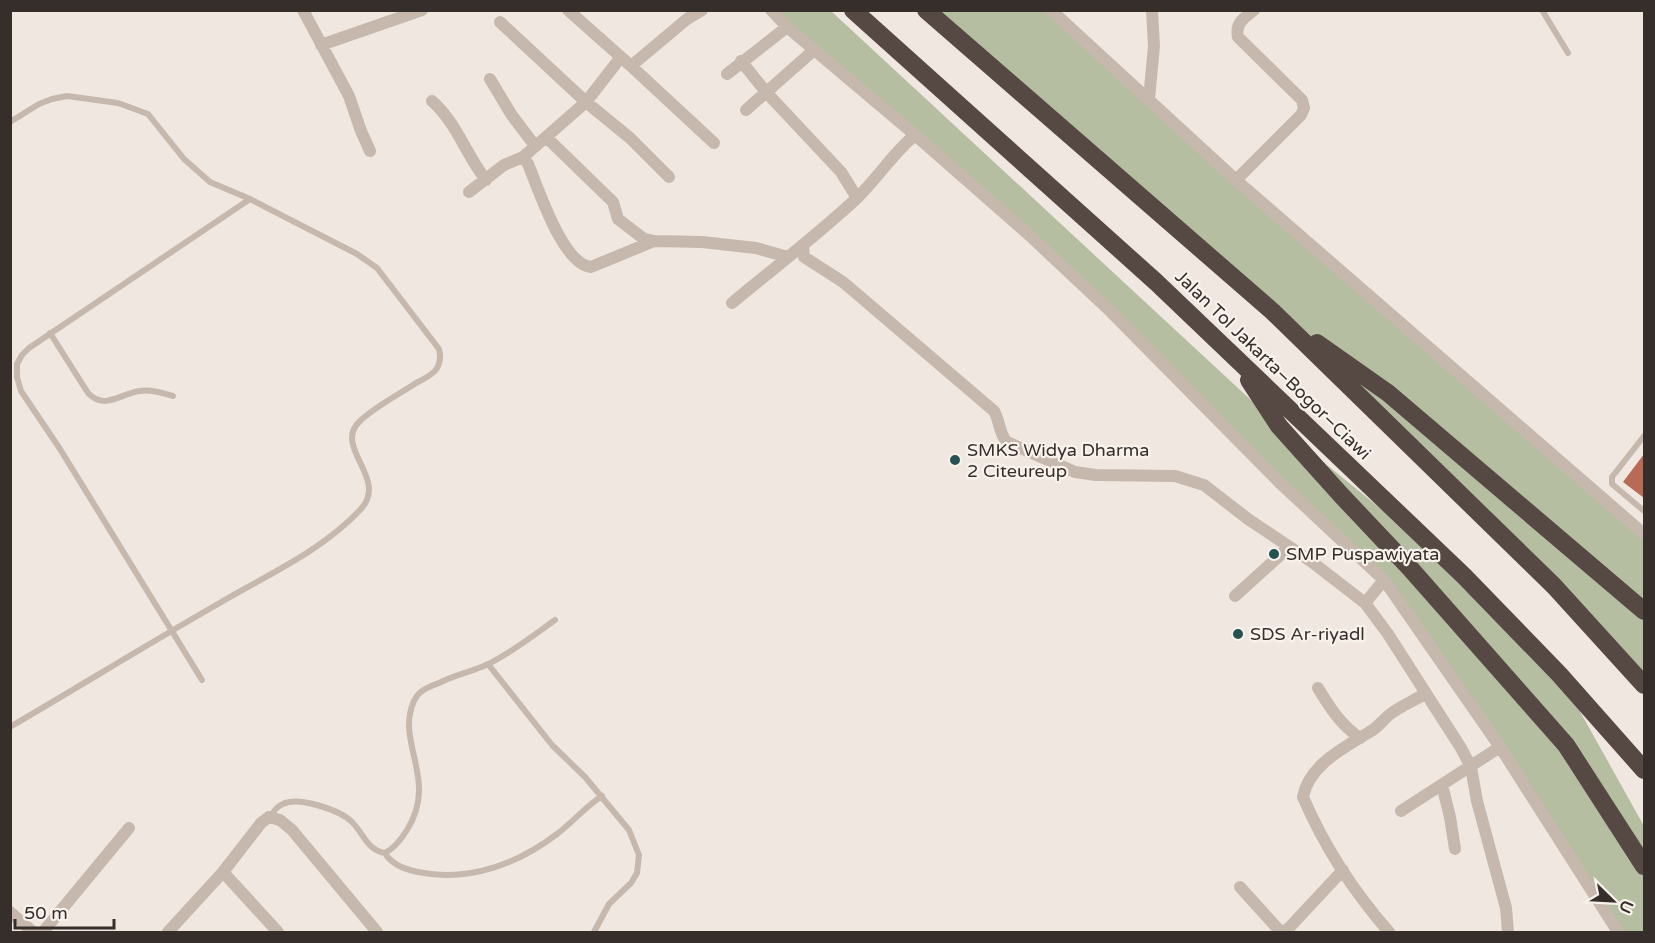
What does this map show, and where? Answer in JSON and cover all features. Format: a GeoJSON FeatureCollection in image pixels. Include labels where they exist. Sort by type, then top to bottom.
{"type":"FeatureCollection","features":[{"type":"Feature","properties":{"kind":"highway","name":"Jalan Tol Jakarta–Bogor–Ciawi"},"geometry":{"type":"LineString","coordinates":[[853,10],[1147,274],[1471,582],[1559,674],[1644,771]]}},
{"type":"Feature","properties":{"kind":"highway","name":"Jalan Tol Jakarta–Bogor–Ciawi"},"geometry":{"type":"LineString","coordinates":[[926,10],[1272,311],[1554,585],[1644,685]]}},
{"type":"Feature","properties":{"kind":"highway"},"geometry":{"type":"LineString","coordinates":[[1272,311],[1388,393],[1644,611]]}},
{"type":"Feature","properties":{"kind":"highway"},"geometry":{"type":"LineString","coordinates":[[1233,355],[1279,426],[1409,567],[1566,745],[1644,866]]}},
{"type":"Feature","properties":{"kind":"street"},"geometry":{"type":"LineString","coordinates":[[303,10],[349,96],[370,151]]}},
{"type":"Feature","properties":{"kind":"street"},"geometry":{"type":"LineString","coordinates":[[321,45],[422,10]]}},
{"type":"Feature","properties":{"kind":"street"},"geometry":{"type":"LineString","coordinates":[[568,10],[714,143]]}},
{"type":"Feature","properties":{"kind":"street"},"geometry":{"type":"LineString","coordinates":[[631,66],[687,19],[702,10]]}},
{"type":"Feature","properties":{"kind":"street"},"geometry":{"type":"LineString","coordinates":[[771,10],[787,27],[1028,234],[1110,311],[1280,483],[1384,580],[1500,747],[1618,933]]}},
{"type":"Feature","properties":{"kind":"street"},"geometry":{"type":"LineString","coordinates":[[1051,10],[1236,180],[1644,534]]}},
{"type":"Feature","properties":{"kind":"street"},"geometry":{"type":"LineString","coordinates":[[1149,99],[1154,46],[1152,10]]}},
{"type":"Feature","properties":{"kind":"street"},"geometry":{"type":"LineString","coordinates":[[1236,180],[1301,115],[1304,108],[1302,100],[1238,37],[1239,23],[1254,10]]}},
{"type":"Feature","properties":{"kind":"street"},"geometry":{"type":"LineString","coordinates":[[500,22],[585,102],[630,138],[669,177]]}},
{"type":"Feature","properties":{"kind":"street"},"geometry":{"type":"LineString","coordinates":[[727,74],[787,27]]}},
{"type":"Feature","properties":{"kind":"street"},"geometry":{"type":"LineString","coordinates":[[746,111],[814,50]]}},
{"type":"Feature","properties":{"kind":"street"},"geometry":{"type":"LineString","coordinates":[[470,192],[504,165],[523,157],[546,137],[585,102],[621,57]]}},
{"type":"Feature","properties":{"kind":"street"},"geometry":{"type":"LineString","coordinates":[[741,61],[766,92],[841,172],[857,198]]}},
{"type":"Feature","properties":{"kind":"street"},"geometry":{"type":"LineString","coordinates":[[490,79],[511,114],[535,146]]}},
{"type":"Feature","properties":{"kind":"street"},"geometry":{"type":"LineString","coordinates":[[432,101],[450,122],[475,166],[486,180]]}},
{"type":"Feature","properties":{"kind":"street"},"geometry":{"type":"LineString","coordinates":[[732,303],[857,198],[888,166],[903,145],[915,135]]}},
{"type":"Feature","properties":{"kind":"street"},"geometry":{"type":"LineString","coordinates":[[546,137],[613,202],[618,219],[638,236],[654,241],[702,242],[756,248],[788,257]]}},
{"type":"Feature","properties":{"kind":"street"},"geometry":{"type":"LineString","coordinates":[[523,157],[553,225],[568,248],[583,264],[591,267],[654,241]]}},
{"type":"Feature","properties":{"kind":"street"},"geometry":{"type":"LineString","coordinates":[[802,246],[804,257],[843,282],[994,411],[999,418],[1003,438],[1007,442],[1075,472],[1096,475],[1175,476],[1204,485],[1365,603],[1388,634],[1471,767],[1477,801],[1506,908],[1508,933]]}},
{"type":"Feature","properties":{"kind":"street"},"geometry":{"type":"LineString","coordinates":[[1235,596],[1288,548]]}},
{"type":"Feature","properties":{"kind":"street"},"geometry":{"type":"LineString","coordinates":[[1365,603],[1384,580]]}},
{"type":"Feature","properties":{"kind":"street"},"geometry":{"type":"LineString","coordinates":[[1318,688],[1330,708],[1348,730],[1360,738]]}},
{"type":"Feature","properties":{"kind":"street"},"geometry":{"type":"LineString","coordinates":[[1389,933],[1366,906],[1343,870],[1303,797],[1305,788],[1321,766],[1374,729],[1389,715],[1425,694]]}},
{"type":"Feature","properties":{"kind":"street"},"geometry":{"type":"LineString","coordinates":[[1401,811],[1500,747]]}},
{"type":"Feature","properties":{"kind":"street"},"geometry":{"type":"LineString","coordinates":[[1442,785],[1455,849]]}},
{"type":"Feature","properties":{"kind":"street"},"geometry":{"type":"LineString","coordinates":[[174,930],[261,823],[270,817],[280,820],[292,830],[377,933]]}},
{"type":"Feature","properties":{"kind":"street"},"geometry":{"type":"LineString","coordinates":[[43,933],[129,828]]}},
{"type":"Feature","properties":{"kind":"street"},"geometry":{"type":"LineString","coordinates":[[1240,887],[1282,932],[1288,929],[1343,870]]}},
{"type":"Feature","properties":{"kind":"street"},"geometry":{"type":"LineString","coordinates":[[223,872],[278,933]]}},
{"type":"Feature","properties":{"kind":"street"},"geometry":{"type":"LineString","coordinates":[[10,912],[33,933]]}},
{"type":"Feature","properties":{"kind":"lane"},"geometry":{"type":"LineString","coordinates":[[1542,10],[1568,53]]}},
{"type":"Feature","properties":{"kind":"lane"},"geometry":{"type":"LineString","coordinates":[[10,122],[39,104],[60,97],[77,96],[118,103],[147,114],[184,159],[210,182],[250,199],[357,254],[377,268],[439,349],[440,359],[436,370],[378,408],[356,426],[352,441],[370,488],[362,508],[332,535],[289,565],[219,603],[10,727]]}},
{"type":"Feature","properties":{"kind":"lane"},"geometry":{"type":"LineString","coordinates":[[202,680],[60,449],[21,391],[16,370],[19,359],[28,348],[250,199]]}},
{"type":"Feature","properties":{"kind":"lane"},"geometry":{"type":"LineString","coordinates":[[50,333],[88,393],[96,400],[108,402],[126,394],[146,390],[173,396]]}},
{"type":"Feature","properties":{"kind":"lane"},"geometry":{"type":"LineString","coordinates":[[1644,436],[1612,477],[1612,481],[1644,511]]}},
{"type":"Feature","properties":{"kind":"lane"},"geometry":{"type":"LineString","coordinates":[[385,853],[405,834],[418,806],[419,778],[408,722],[414,702],[422,690],[488,664],[555,620]]}},
{"type":"Feature","properties":{"kind":"lane"},"geometry":{"type":"LineString","coordinates":[[488,664],[552,745],[574,764],[629,830],[639,855],[639,864],[632,883],[609,904],[594,933]]}},
{"type":"Feature","properties":{"kind":"lane"},"geometry":{"type":"LineString","coordinates":[[270,817],[277,807],[287,802],[298,801],[320,806],[346,817],[371,846],[385,853],[388,858],[401,866],[412,871],[451,876],[501,867],[551,838],[578,816],[586,806],[602,796]]}},
{"type":"Feature","properties":{"kind":"green space"},"geometry":{"type":"Polygon","coordinates":[[[771,11],[831,11],[1279,426],[1471,582],[1559,674],[1644,826],[1644,932],[1618,932],[1399,600],[1034,240],[771,11]]]}},
{"type":"Feature","properties":{"kind":"green space"},"geometry":{"type":"Polygon","coordinates":[[[926,11],[1050,11],[1644,536],[1644,687],[1272,311],[926,11]]]}},
{"type":"Feature","properties":{"kind":"building"},"geometry":{"type":"Polygon","coordinates":[[[1644,454],[1644,498],[1623,482],[1644,454]]]}},
{"type":"Feature","properties":{"kind":"place","name":"SMKS Widya Dharma 2 Citeureup"},"geometry":{"type":"Point","coordinates":[955,460]}},
{"type":"Feature","properties":{"kind":"place","name":"SMP Puspawiyata"},"geometry":{"type":"Point","coordinates":[1274,554]}},
{"type":"Feature","properties":{"kind":"place","name":"SDS Ar-riyadl"},"geometry":{"type":"Point","coordinates":[1238,634]}}]}
